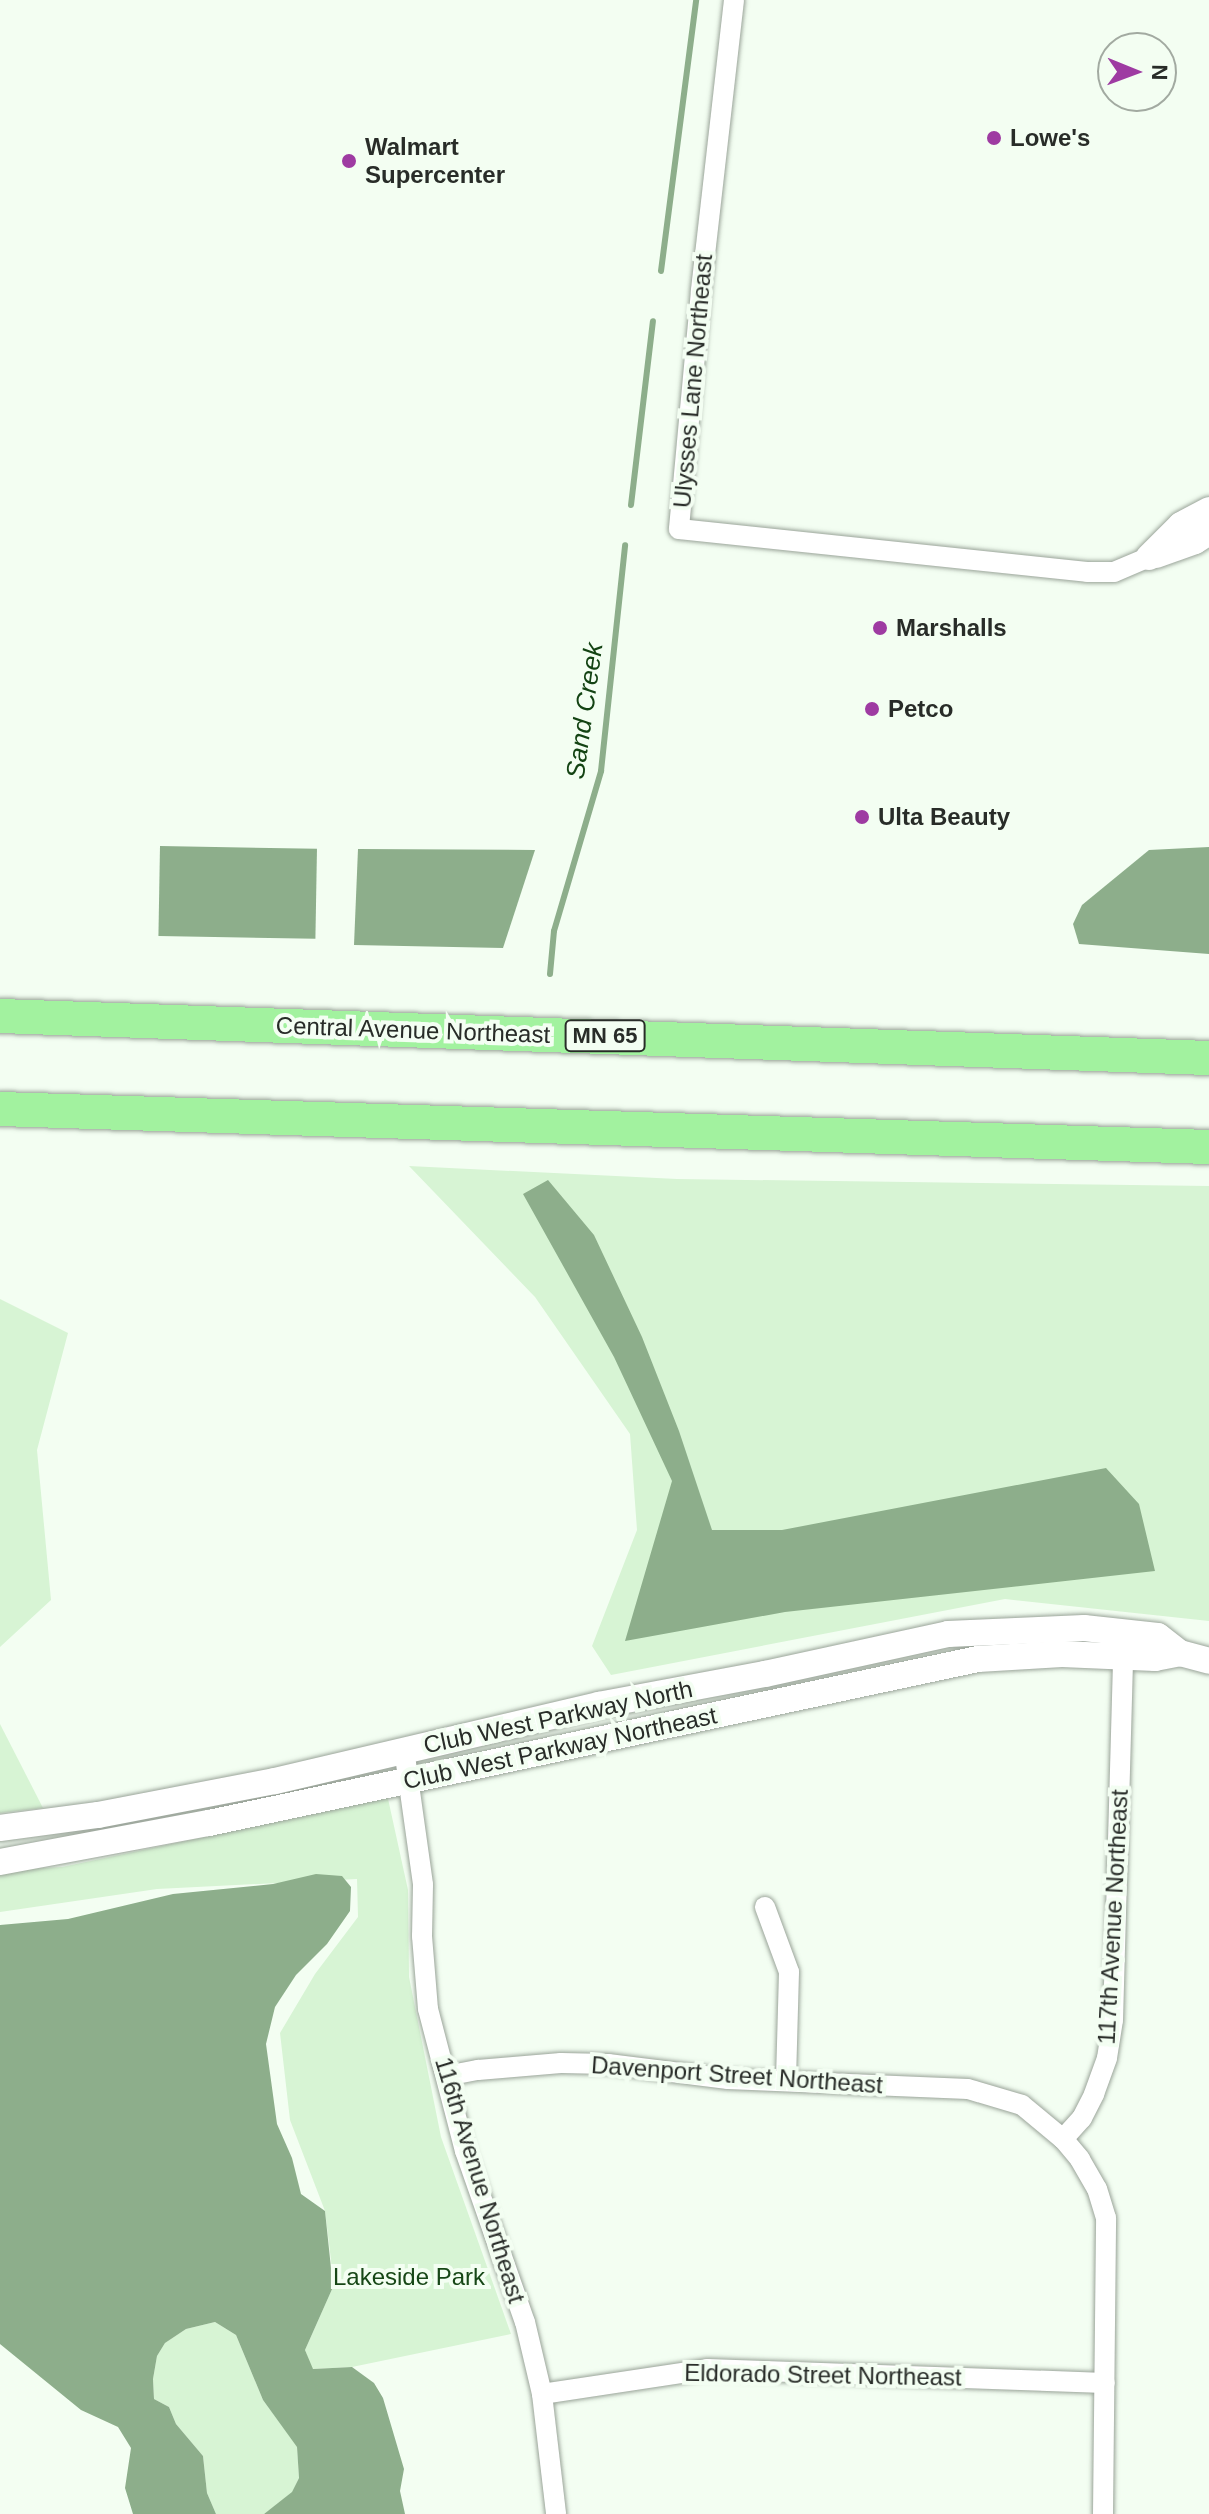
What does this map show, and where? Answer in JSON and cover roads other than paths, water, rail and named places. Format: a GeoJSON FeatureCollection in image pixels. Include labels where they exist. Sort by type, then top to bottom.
{"type":"FeatureCollection","features":[{"type":"Feature","properties":{"kind":"highway","name":"Central Avenue Northeast"},"geometry":{"type":"LineString","coordinates":[[0,1016],[1209,1058]]}},
{"type":"Feature","properties":{"kind":"highway"},"geometry":{"type":"LineString","coordinates":[[0,1109],[1209,1147]]}},
{"type":"Feature","properties":{"kind":"street","name":"Ulysses Lane Northeast"},"geometry":{"type":"LineString","coordinates":[[734,0],[701,291],[679,529],[1087,572],[1114,572],[1149,557]]}},
{"type":"Feature","properties":{"kind":"street"},"geometry":{"type":"LineString","coordinates":[[1149,557],[1181,525],[1209,510]]}},
{"type":"Feature","properties":{"kind":"street"},"geometry":{"type":"LineString","coordinates":[[1149,557],[1195,541],[1209,532]]}},
{"type":"Feature","properties":{"kind":"street","name":"Club West Parkway North"},"geometry":{"type":"LineString","coordinates":[[0,1828],[98,1815],[275,1781],[599,1705],[765,1674],[948,1634],[1017,1629],[1118,1632],[1158,1636],[1180,1653]]}},
{"type":"Feature","properties":{"kind":"street","name":"117th Avenue Northeast"},"geometry":{"type":"LineString","coordinates":[[1063,2139],[1082,2118],[1094,2094],[1107,2058],[1113,2020],[1123,1659],[1118,1632]]}},
{"type":"Feature","properties":{"kind":"street"},"geometry":{"type":"LineString","coordinates":[[1180,1653],[1209,1661]]}},
{"type":"Feature","properties":{"kind":"street","name":"Club West Parkway Northeast"},"geometry":{"type":"LineString","coordinates":[[0,1862],[409,1781],[978,1659],[1062,1654],[1123,1659],[1180,1653]]}},
{"type":"Feature","properties":{"kind":"street","name":"116th Avenue Northeast"},"geometry":{"type":"LineString","coordinates":[[404,1749],[423,1885],[422,1936],[428,2009],[465,2151],[525,2322],[542,2394],[556,2514]]}},
{"type":"Feature","properties":{"kind":"street"},"geometry":{"type":"LineString","coordinates":[[765,1907],[789,1972],[786,2080]]}},
{"type":"Feature","properties":{"kind":"street","name":"Davenport Street Northeast"},"geometry":{"type":"LineString","coordinates":[[446,2076],[561,2063],[608,2064],[728,2079],[968,2089],[997,2095],[1022,2105],[1063,2139]]}},
{"type":"Feature","properties":{"kind":"street"},"geometry":{"type":"LineString","coordinates":[[1063,2139],[1091,2179],[1106,2218],[1103,2514]]}},
{"type":"Feature","properties":{"kind":"street","name":"Eldorado Street Northeast"},"geometry":{"type":"LineString","coordinates":[[542,2394],[707,2369],[1105,2383]]}},
{"type":"Feature","properties":{"kind":"waterway","name":"Sand Creek"},"geometry":{"type":"LineString","coordinates":[[661,271],[696,0]]}},
{"type":"Feature","properties":{"kind":"waterway","name":"Sand Creek"},"geometry":{"type":"LineString","coordinates":[[631,505],[653,321]]}},
{"type":"Feature","properties":{"kind":"waterway","name":"Sand Creek"},"geometry":{"type":"LineString","coordinates":[[550,974],[554,931],[601,771],[625,545]]}},
{"type":"Feature","properties":{"kind":"place","name":"Lowe's"},"geometry":{"type":"Point","coordinates":[994,138]}},
{"type":"Feature","properties":{"kind":"place","name":"Walmart Supercenter"},"geometry":{"type":"Point","coordinates":[349,161]}},
{"type":"Feature","properties":{"kind":"place","name":"Marshalls"},"geometry":{"type":"Point","coordinates":[880,628]}},
{"type":"Feature","properties":{"kind":"place","name":"Petco"},"geometry":{"type":"Point","coordinates":[872,709]}},
{"type":"Feature","properties":{"kind":"place","name":"Ulta Beauty"},"geometry":{"type":"Point","coordinates":[862,817]}},
{"type":"Feature","properties":{"kind":"park label","name":"Lakeside Park"},"geometry":{"type":"Point","coordinates":[409,2277]}}]}
